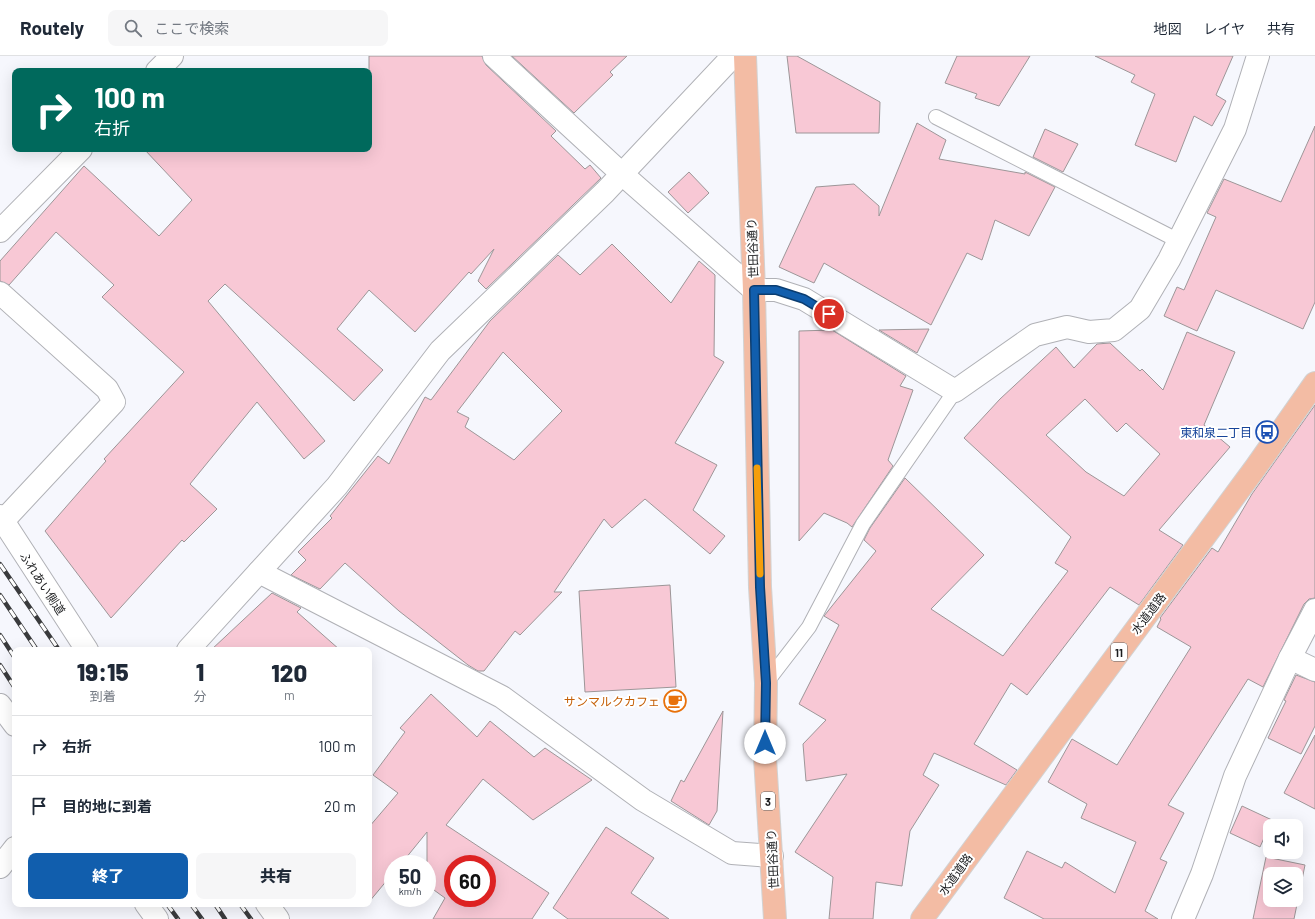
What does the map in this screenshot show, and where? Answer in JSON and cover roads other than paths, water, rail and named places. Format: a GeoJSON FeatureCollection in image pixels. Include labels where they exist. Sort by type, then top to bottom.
{"type":"FeatureCollection","features":[{"type":"Feature","properties":{"kind":"main road","name":"世田谷通り"},"geometry":{"type":"LineString","coordinates":[[745,56],[754,290],[760,587],[766,683],[765,758],[775,919]]}},
{"type":"Feature","properties":{"kind":"main road","name":"水道道路"},"geometry":{"type":"LineString","coordinates":[[922,919],[1256,467],[1315,383]]}},
{"type":"Feature","properties":{"kind":"street"},"geometry":{"type":"LineString","coordinates":[[160,68],[172,56]]}},
{"type":"Feature","properties":{"kind":"street"},"geometry":{"type":"LineString","coordinates":[[494,56],[622,174],[754,290],[776,290],[804,299],[956,391],[1035,335],[1067,327],[1089,332],[1114,330],[1140,309],[1179,241],[1235,129],[1258,56]]}},
{"type":"Feature","properties":{"kind":"street"},"geometry":{"type":"LineString","coordinates":[[191,647],[337,486],[440,352],[622,174],[733,56]]}},
{"type":"Feature","properties":{"kind":"street"},"geometry":{"type":"LineString","coordinates":[[0,231],[78,152]]}},
{"type":"Feature","properties":{"kind":"street"},"geometry":{"type":"LineString","coordinates":[[0,293],[107,389],[114,402],[1,518]]}},
{"type":"Feature","properties":{"kind":"street","name":"ふれあい側道"},"geometry":{"type":"LineString","coordinates":[[1,518],[85,647]]}},
{"type":"Feature","properties":{"kind":"street"},"geometry":{"type":"LineString","coordinates":[[259,572],[502,697],[644,800],[732,853],[772,856]]}},
{"type":"Feature","properties":{"kind":"street"},"geometry":{"type":"LineString","coordinates":[[1183,919],[1202,874],[1235,776],[1290,658],[1315,610]]}},
{"type":"Feature","properties":{"kind":"street"},"geometry":{"type":"LineString","coordinates":[[1290,658],[1315,670]]}},
{"type":"Feature","properties":{"kind":"street"},"geometry":{"type":"LineString","coordinates":[[0,705],[12,721]]}},
{"type":"Feature","properties":{"kind":"street"},"geometry":{"type":"LineString","coordinates":[[0,867],[12,852]]}},
{"type":"Feature","properties":{"kind":"street"},"geometry":{"type":"LineString","coordinates":[[148,907],[157,919]]}},
{"type":"Feature","properties":{"kind":"street"},"geometry":{"type":"LineString","coordinates":[[269,907],[278,919]]}},
{"type":"Feature","properties":{"kind":"lane"},"geometry":{"type":"LineString","coordinates":[[936,117],[1179,241]]}},
{"type":"Feature","properties":{"kind":"lane"},"geometry":{"type":"LineString","coordinates":[[766,683],[809,627],[863,524],[956,391]]}},
{"type":"Feature","properties":{"kind":"railway"},"geometry":{"type":"LineString","coordinates":[[0,564],[57,647]]}},
{"type":"Feature","properties":{"kind":"railway"},"geometry":{"type":"LineString","coordinates":[[0,595],[35,647]]}},
{"type":"Feature","properties":{"kind":"railway"},"geometry":{"type":"LineString","coordinates":[[0,635],[12,653]]}},
{"type":"Feature","properties":{"kind":"railway"},"geometry":{"type":"LineString","coordinates":[[0,665],[12,683]]}},
{"type":"Feature","properties":{"kind":"railway"},"geometry":{"type":"LineString","coordinates":[[169,907],[178,919]]}},
{"type":"Feature","properties":{"kind":"railway"},"geometry":{"type":"LineString","coordinates":[[193,907],[202,919]]}},
{"type":"Feature","properties":{"kind":"railway"},"geometry":{"type":"LineString","coordinates":[[217,907],[225,919]]}},
{"type":"Feature","properties":{"kind":"railway"},"geometry":{"type":"LineString","coordinates":[[242,907],[251,919]]}},
{"type":"Feature","properties":{"kind":"place","name":"東和泉二丁目"},"geometry":{"type":"Point","coordinates":[1267,432]}},
{"type":"Feature","properties":{"kind":"place","name":"サンマルクカフェ"},"geometry":{"type":"Point","coordinates":[675,701]}}]}
